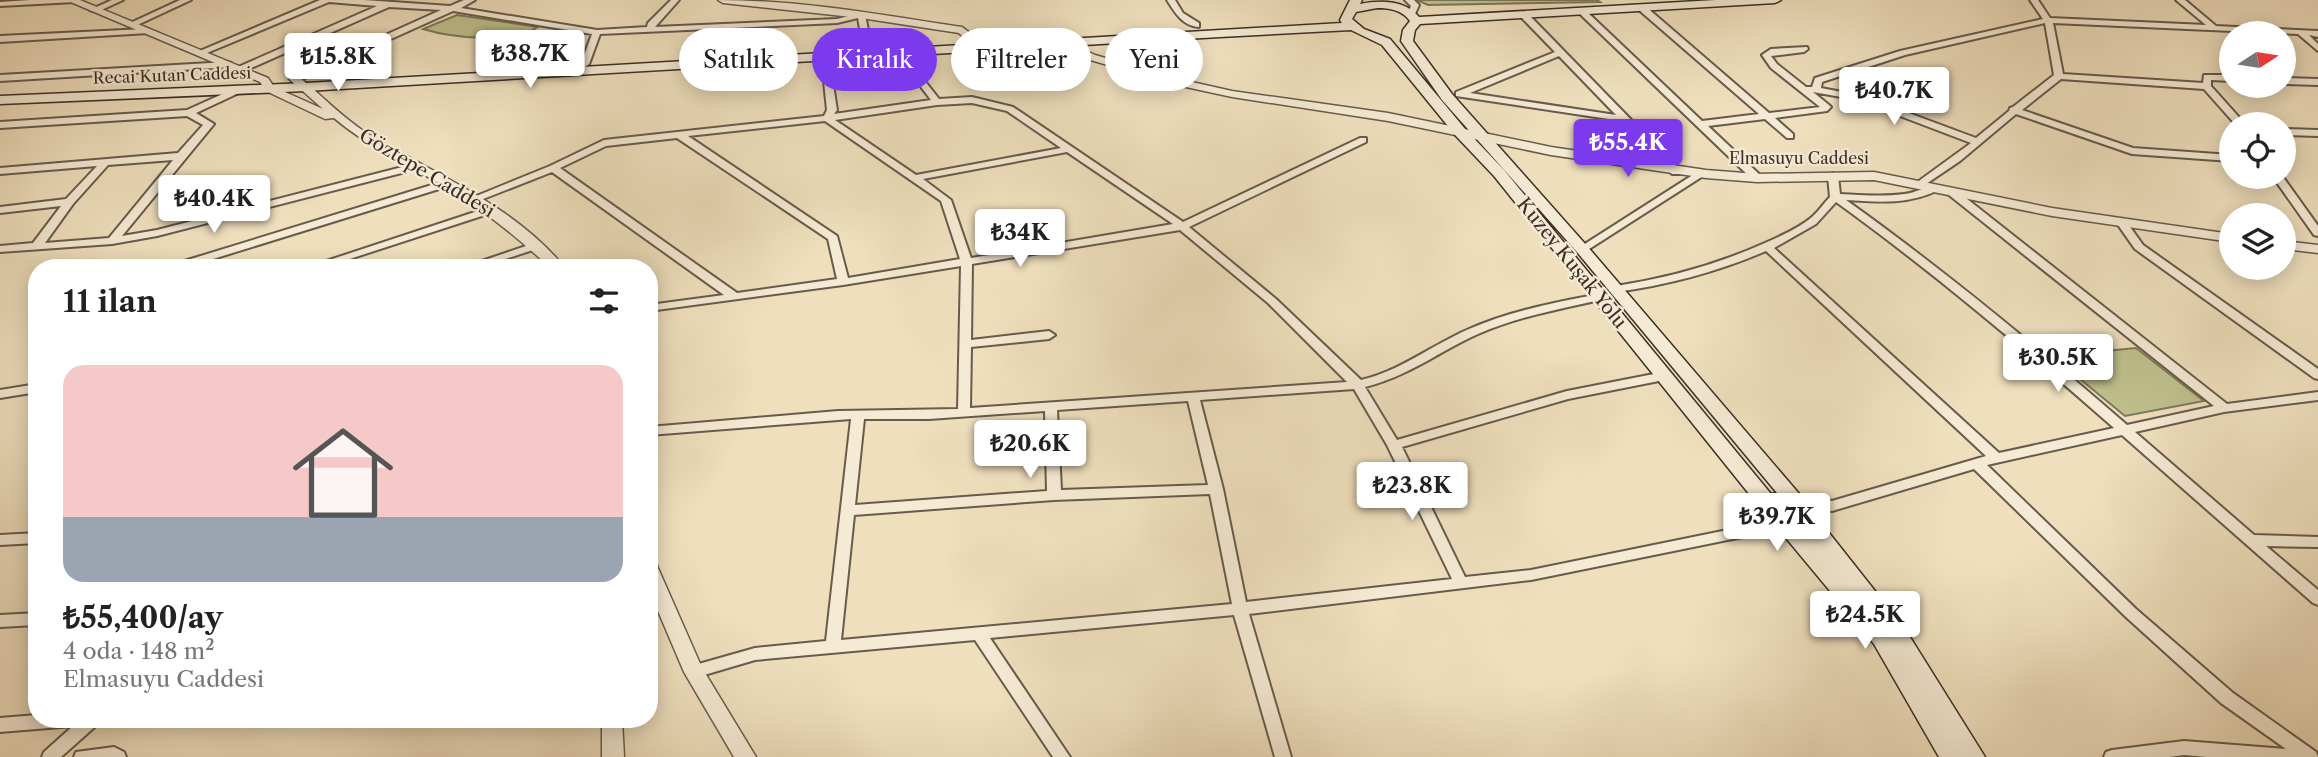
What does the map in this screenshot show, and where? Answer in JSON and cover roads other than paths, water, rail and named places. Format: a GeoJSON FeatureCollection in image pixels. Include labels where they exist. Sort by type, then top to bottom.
{"type":"FeatureCollection","features":[{"type":"Feature","properties":{"kind":"main road"},"geometry":{"type":"LineString","coordinates":[[1383,0],[1409,15],[1630,0]]}},
{"type":"Feature","properties":{"kind":"main road"},"geometry":{"type":"LineString","coordinates":[[1409,15],[1390,34],[1366,32],[1351,13],[1367,5],[1409,15],[1524,15],[1775,0]]}},
{"type":"Feature","properties":{"kind":"main road","name":"Recai Kutan Caddesi"},"geometry":{"type":"LineString","coordinates":[[1091,30],[1351,13]]}},
{"type":"Feature","properties":{"kind":"main road","name":"Recai Kutan Caddesi"},"geometry":{"type":"LineString","coordinates":[[1091,37],[1351,13]]}},
{"type":"Feature","properties":{"kind":"main road","name":"Kuzey Kuşak Yolu"},"geometry":{"type":"LineString","coordinates":[[1366,32],[1386,43],[1461,133],[1499,173],[1767,506],[1767,514],[1776,525],[1809,534],[1815,513],[1798,501],[1515,171],[1482,138],[1453,95],[1407,41],[1409,15]]}},
{"type":"Feature","properties":{"kind":"main road","name":"Recai Kutan Caddesi"},"geometry":{"type":"LineString","coordinates":[[0,94],[267,85],[812,49]]}},
{"type":"Feature","properties":{"kind":"main road","name":"Recai Kutan Caddesi"},"geometry":{"type":"LineString","coordinates":[[300,83],[812,56]]}},
{"type":"Feature","properties":{"kind":"main road","name":"Recai Kutan Caddesi"},"geometry":{"type":"LineString","coordinates":[[0,100],[238,90],[267,85]]}},
{"type":"Feature","properties":{"kind":"main road"},"geometry":{"type":"LineString","coordinates":[[1767,506],[1778,499],[1798,501]]}},
{"type":"Feature","properties":{"kind":"main road"},"geometry":{"type":"LineString","coordinates":[[1809,534],[1882,638],[1952,757]]}},
{"type":"Feature","properties":{"kind":"main road"},"geometry":{"type":"LineString","coordinates":[[1809,534],[1898,635],[1973,757]]}},
{"type":"Feature","properties":{"kind":"street"},"geometry":{"type":"LineString","coordinates":[[0,3],[6,0]]}},
{"type":"Feature","properties":{"kind":"street"},"geometry":{"type":"LineString","coordinates":[[0,3],[73,0],[199,52],[316,108],[359,133]]}},
{"type":"Feature","properties":{"kind":"street"},"geometry":{"type":"LineString","coordinates":[[94,10],[119,0]]}},
{"type":"Feature","properties":{"kind":"street"},"geometry":{"type":"LineString","coordinates":[[131,26],[187,0]]}},
{"type":"Feature","properties":{"kind":"street"},"geometry":{"type":"LineString","coordinates":[[199,52],[329,0],[455,9],[597,32],[837,21],[861,15]]}},
{"type":"Feature","properties":{"kind":"street"},"geometry":{"type":"LineString","coordinates":[[300,83],[471,0]]}},
{"type":"Feature","properties":{"kind":"street"},"geometry":{"type":"LineString","coordinates":[[651,29],[675,0]]}},
{"type":"Feature","properties":{"kind":"street"},"geometry":{"type":"LineString","coordinates":[[723,0],[861,15],[951,28]]}},
{"type":"Feature","properties":{"kind":"street"},"geometry":{"type":"LineString","coordinates":[[1171,0],[1180,15],[1196,25]]}},
{"type":"Feature","properties":{"kind":"street"},"geometry":{"type":"LineString","coordinates":[[2034,0],[2048,20],[2059,76]]}},
{"type":"Feature","properties":{"kind":"street"},"geometry":{"type":"LineString","coordinates":[[2180,0],[2212,26]]}},
{"type":"Feature","properties":{"kind":"street"},"geometry":{"type":"LineString","coordinates":[[0,78],[233,68],[389,4]]}},
{"type":"Feature","properties":{"kind":"street"},"geometry":{"type":"LineString","coordinates":[[1642,8],[1790,136]]}},
{"type":"Feature","properties":{"kind":"street"},"geometry":{"type":"LineString","coordinates":[[1582,12],[1757,178]]}},
{"type":"Feature","properties":{"kind":"street"},"geometry":{"type":"LineString","coordinates":[[861,15],[864,28]]}},
{"type":"Feature","properties":{"kind":"street"},"geometry":{"type":"LineString","coordinates":[[1524,15],[1675,172]]}},
{"type":"Feature","properties":{"kind":"street"},"geometry":{"type":"LineString","coordinates":[[1816,89],[1818,80],[1857,65],[2048,20],[2212,26],[2318,34]]}},
{"type":"Feature","properties":{"kind":"street"},"geometry":{"type":"LineString","coordinates":[[0,39],[145,31]]}},
{"type":"Feature","properties":{"kind":"street"},"geometry":{"type":"LineString","coordinates":[[585,64],[597,32]]}},
{"type":"Feature","properties":{"kind":"street"},"geometry":{"type":"LineString","coordinates":[[2300,33],[2318,48]]}},
{"type":"Feature","properties":{"kind":"street"},"geometry":{"type":"LineString","coordinates":[[1700,124],[1824,109],[1826,107],[1774,66],[1766,55],[1771,52],[1804,49]]}},
{"type":"Feature","properties":{"kind":"street"},"geometry":{"type":"LineString","coordinates":[[1453,95],[1559,53]]}},
{"type":"Feature","properties":{"kind":"street","name":"Elmasuyu Caddesi"},"geometry":{"type":"LineString","coordinates":[[1091,57],[1172,81],[1232,94],[1388,117],[1482,138],[1675,172],[1757,178],[1874,176],[2121,222],[2219,236]]}},
{"type":"Feature","properties":{"kind":"street"},"geometry":{"type":"LineString","coordinates":[[1920,185],[1953,163],[2013,110],[2059,76],[2207,86]]}},
{"type":"Feature","properties":{"kind":"street"},"geometry":{"type":"LineString","coordinates":[[2219,78],[2207,77],[2207,86],[2230,112]]}},
{"type":"Feature","properties":{"kind":"street"},"geometry":{"type":"LineString","coordinates":[[2296,81],[2318,82]]}},
{"type":"Feature","properties":{"kind":"street","name":"Göztepe Caddesi"},"geometry":{"type":"LineString","coordinates":[[300,83],[359,133],[474,199],[549,259]]}},
{"type":"Feature","properties":{"kind":"street"},"geometry":{"type":"LineString","coordinates":[[1805,89],[1860,98],[1978,142]]}},
{"type":"Feature","properties":{"kind":"street"},"geometry":{"type":"LineString","coordinates":[[0,125],[189,113],[238,90]]}},
{"type":"Feature","properties":{"kind":"street"},"geometry":{"type":"LineString","coordinates":[[827,118],[832,110],[830,91]]}},
{"type":"Feature","properties":{"kind":"street"},"geometry":{"type":"LineString","coordinates":[[928,91],[937,102]]}},
{"type":"Feature","properties":{"kind":"street"},"geometry":{"type":"LineString","coordinates":[[1453,95],[1625,119]]}},
{"type":"Feature","properties":{"kind":"street"},"geometry":{"type":"LineString","coordinates":[[474,199],[553,168],[604,143],[827,118],[937,102],[972,100],[1010,109],[1182,226],[1272,301],[1358,386],[1394,445],[1461,583]]}},
{"type":"Feature","properties":{"kind":"street"},"geometry":{"type":"LineString","coordinates":[[2013,110],[2132,151],[2219,157]]}},
{"type":"Feature","properties":{"kind":"street"},"geometry":{"type":"LineString","coordinates":[[112,241],[209,124],[189,113]]}},
{"type":"Feature","properties":{"kind":"street"},"geometry":{"type":"LineString","coordinates":[[827,118],[946,200],[967,262],[964,412]]}},
{"type":"Feature","properties":{"kind":"street"},"geometry":{"type":"LineString","coordinates":[[2296,133],[2318,134]]}},
{"type":"Feature","properties":{"kind":"street"},"geometry":{"type":"LineString","coordinates":[[678,134],[833,238],[842,282]]}},
{"type":"Feature","properties":{"kind":"street"},"geometry":{"type":"LineString","coordinates":[[658,307],[842,282],[1182,226],[1363,139]]}},
{"type":"Feature","properties":{"kind":"street"},"geometry":{"type":"LineString","coordinates":[[914,178],[1070,149]]}},
{"type":"Feature","properties":{"kind":"street"},"geometry":{"type":"LineString","coordinates":[[0,171],[181,156]]}},
{"type":"Feature","properties":{"kind":"street"},"geometry":{"type":"LineString","coordinates":[[37,246],[69,202],[104,164]]}},
{"type":"Feature","properties":{"kind":"street"},"geometry":{"type":"LineString","coordinates":[[0,249],[112,241],[158,233],[418,166]]}},
{"type":"Feature","properties":{"kind":"street"},"geometry":{"type":"LineString","coordinates":[[553,168],[735,296]]}},
{"type":"Feature","properties":{"kind":"street"},"geometry":{"type":"LineString","coordinates":[[1582,249],[1699,174]]}},
{"type":"Feature","properties":{"kind":"street"},"geometry":{"type":"LineString","coordinates":[[1833,176],[1835,197],[1909,250],[2126,429],[2318,600]]}},
{"type":"Feature","properties":{"kind":"street"},"geometry":{"type":"LineString","coordinates":[[201,259],[449,183]]}},
{"type":"Feature","properties":{"kind":"street"},"geometry":{"type":"LineString","coordinates":[[1616,289],[1653,285],[1696,273],[1766,246],[1810,224],[1835,197],[1909,197],[1934,188]]}},
{"type":"Feature","properties":{"kind":"street"},"geometry":{"type":"LineString","coordinates":[[2287,189],[2318,233]]}},
{"type":"Feature","properties":{"kind":"street"},"geometry":{"type":"LineString","coordinates":[[1953,192],[2224,408]]}},
{"type":"Feature","properties":{"kind":"street"},"geometry":{"type":"LineString","coordinates":[[0,210],[69,202]]}},
{"type":"Feature","properties":{"kind":"street"},"geometry":{"type":"LineString","coordinates":[[338,259],[490,210]]}},
{"type":"Feature","properties":{"kind":"street"},"geometry":{"type":"LineString","coordinates":[[2121,222],[2139,247],[2318,375]]}},
{"type":"Feature","properties":{"kind":"street"},"geometry":{"type":"LineString","coordinates":[[494,259],[535,246]]}},
{"type":"Feature","properties":{"kind":"street"},"geometry":{"type":"LineString","coordinates":[[1766,246],[1996,458]]}},
{"type":"Feature","properties":{"kind":"street"},"geometry":{"type":"LineString","coordinates":[[2296,246],[2318,249]]}},
{"type":"Feature","properties":{"kind":"street"},"geometry":{"type":"LineString","coordinates":[[658,429],[1358,386],[1383,380],[1497,321],[1600,297]]}},
{"type":"Feature","properties":{"kind":"street"},"geometry":{"type":"LineString","coordinates":[[965,344],[1049,335]]}},
{"type":"Feature","properties":{"kind":"street"},"geometry":{"type":"LineString","coordinates":[[1394,445],[1567,395],[1664,376]]}},
{"type":"Feature","properties":{"kind":"street"},"geometry":{"type":"LineString","coordinates":[[0,394],[28,389]]}},
{"type":"Feature","properties":{"kind":"street"},"geometry":{"type":"LineString","coordinates":[[1194,396],[1240,609],[1283,757]]}},
{"type":"Feature","properties":{"kind":"street"},"geometry":{"type":"LineString","coordinates":[[1798,501],[1832,506],[1996,458],[2224,408],[2318,396]]}},
{"type":"Feature","properties":{"kind":"street"},"geometry":{"type":"LineString","coordinates":[[1051,407],[1054,495]]}},
{"type":"Feature","properties":{"kind":"street"},"geometry":{"type":"LineString","coordinates":[[833,646],[858,415]]}},
{"type":"Feature","properties":{"kind":"street"},"geometry":{"type":"LineString","coordinates":[[1976,463],[2169,647],[2227,698],[2310,757]]}},
{"type":"Feature","properties":{"kind":"street"},"geometry":{"type":"LineString","coordinates":[[847,511],[1054,495],[1216,489]]}},
{"type":"Feature","properties":{"kind":"street"},"geometry":{"type":"LineString","coordinates":[[1757,529],[1767,506]]}},
{"type":"Feature","properties":{"kind":"street"},"geometry":{"type":"LineString","coordinates":[[1757,529],[1781,536],[1809,534],[1832,506]]}},
{"type":"Feature","properties":{"kind":"street"},"geometry":{"type":"LineString","coordinates":[[694,672],[755,654],[1240,609],[1531,575],[1757,529],[1809,534]]}},
{"type":"Feature","properties":{"kind":"street"},"geometry":{"type":"LineString","coordinates":[[0,540],[28,538]]}},
{"type":"Feature","properties":{"kind":"street"},"geometry":{"type":"LineString","coordinates":[[2251,540],[2318,542]]}},
{"type":"Feature","properties":{"kind":"street"},"geometry":{"type":"LineString","coordinates":[[658,589],[694,672],[745,757]]}},
{"type":"Feature","properties":{"kind":"street"},"geometry":{"type":"LineString","coordinates":[[0,621],[28,619]]}},
{"type":"Feature","properties":{"kind":"street"},"geometry":{"type":"LineString","coordinates":[[978,632],[1062,757]]}},
{"type":"Feature","properties":{"kind":"street"},"geometry":{"type":"LineString","coordinates":[[0,725],[28,723]]}},
{"type":"Feature","properties":{"kind":"street"},"geometry":{"type":"LineString","coordinates":[[50,757],[82,728]]}},
{"type":"Feature","properties":{"kind":"street"},"geometry":{"type":"LineString","coordinates":[[610,756],[612,728]]}},
{"type":"Feature","properties":{"kind":"street"},"geometry":{"type":"LineString","coordinates":[[2112,757],[2184,748],[2292,757]]}},
{"type":"Feature","properties":{"kind":"street"},"geometry":{"type":"LineString","coordinates":[[82,757],[114,754],[118,757]]}}]}
